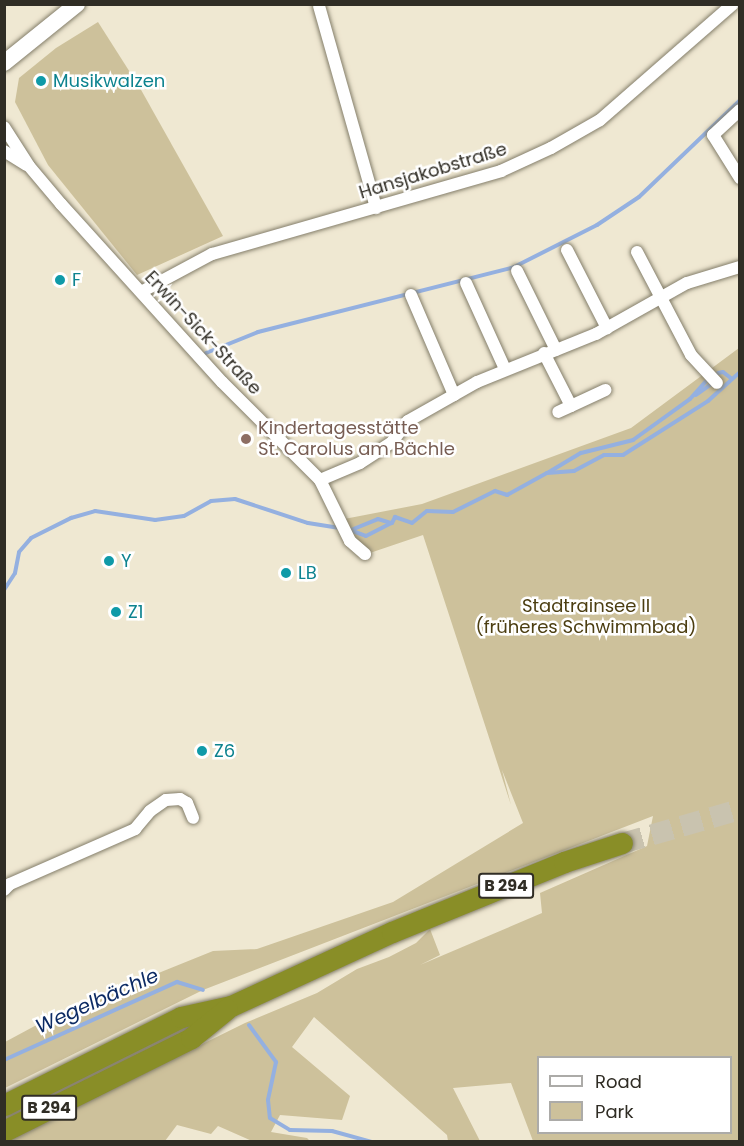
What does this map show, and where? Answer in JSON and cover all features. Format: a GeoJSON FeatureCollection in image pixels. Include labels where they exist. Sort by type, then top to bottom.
{"type":"FeatureCollection","features":[{"type":"Feature","properties":{"kind":"highway","name":"B 294"},"geometry":{"type":"LineString","coordinates":[[4,1105],[181,1017],[231,1006],[392,932],[564,862],[622,843]]}},
{"type":"Feature","properties":{"kind":"highway","name":"B 294"},"geometry":{"type":"LineString","coordinates":[[7,1130],[191,1038],[231,1006]]}},
{"type":"Feature","properties":{"kind":"street"},"geometry":{"type":"LineString","coordinates":[[4,63],[12,51],[77,4]]}},
{"type":"Feature","properties":{"kind":"street","name":"Hansjakobstraße"},"geometry":{"type":"LineString","coordinates":[[141,292],[212,254],[501,171],[600,120],[733,4]]}},
{"type":"Feature","properties":{"kind":"street"},"geometry":{"type":"LineString","coordinates":[[319,6],[376,208]]}},
{"type":"Feature","properties":{"kind":"street"},"geometry":{"type":"LineString","coordinates":[[740,110],[713,135],[740,178]]}},
{"type":"Feature","properties":{"kind":"street","name":"Erwin-Sick-Straße"},"geometry":{"type":"LineString","coordinates":[[4,127],[29,166],[141,292],[220,380],[320,480],[350,541],[365,554]]}},
{"type":"Feature","properties":{"kind":"street","name":"Erwin-Sick-Straße"},"geometry":{"type":"LineString","coordinates":[[4,151],[29,166]]}},
{"type":"Feature","properties":{"kind":"street"},"geometry":{"type":"LineString","coordinates":[[567,250],[607,328]]}},
{"type":"Feature","properties":{"kind":"street"},"geometry":{"type":"LineString","coordinates":[[637,252],[691,355],[717,383]]}},
{"type":"Feature","properties":{"kind":"street"},"geometry":{"type":"LineString","coordinates":[[320,480],[360,463],[392,442],[408,421],[505,369],[607,328],[659,297],[687,284],[740,267]]}},
{"type":"Feature","properties":{"kind":"street"},"geometry":{"type":"LineString","coordinates":[[517,272],[571,406]]}},
{"type":"Feature","properties":{"kind":"street"},"geometry":{"type":"LineString","coordinates":[[466,284],[505,369]]}},
{"type":"Feature","properties":{"kind":"street"},"geometry":{"type":"LineString","coordinates":[[411,296],[454,395]]}},
{"type":"Feature","properties":{"kind":"street"},"geometry":{"type":"LineString","coordinates":[[558,412],[605,390]]}},
{"type":"Feature","properties":{"kind":"street"},"geometry":{"type":"LineString","coordinates":[[4,890],[10,884],[135,829],[150,811],[166,800],[180,799],[187,803],[193,819]]}},
{"type":"Feature","properties":{"kind":"green space"},"geometry":{"type":"Polygon","coordinates":[[[98,22],[140,88],[223,236],[137,275],[48,165],[15,102],[19,78],[56,48],[98,22]]]}},
{"type":"Feature","properties":{"kind":"green space","name":"Stadtrainsee II (früheres Schwimmbad)"},"geometry":{"type":"Polygon","coordinates":[[[739,348],[739,1141],[533,1141],[511,1083],[453,1088],[480,1141],[448,1141],[447,1135],[314,1017],[292,1047],[350,1096],[342,1120],[280,1115],[271,1132],[307,1138],[310,1141],[252,1141],[218,1126],[211,1134],[177,1125],[165,1141],[6,1141],[245,1023],[317,993],[357,969],[389,957],[416,943],[430,929],[440,955],[420,965],[542,913],[540,893],[647,846],[653,816],[203,990],[5,1088],[5,1042],[57,1014],[213,951],[257,949],[393,902],[523,823],[502,770],[511,805],[423,535],[358,557],[339,520],[422,504],[631,428],[739,348]]]}},
{"type":"Feature","properties":{"kind":"waterway"},"geometry":{"type":"LineString","coordinates":[[206,353],[258,332],[514,267],[597,225],[639,197],[740,100]]}},
{"type":"Feature","properties":{"kind":"waterway"},"geometry":{"type":"LineString","coordinates":[[718,373],[723,372],[732,379]]}},
{"type":"Feature","properties":{"kind":"waterway"},"geometry":{"type":"LineString","coordinates":[[347,529],[366,536],[392,523],[395,517],[412,523],[427,511],[453,512],[495,491],[507,495],[547,473],[574,471],[604,455],[623,455],[708,401],[740,372]]}},
{"type":"Feature","properties":{"kind":"waterway"},"geometry":{"type":"LineString","coordinates":[[549,472],[581,453],[633,440],[690,399],[706,381]]}},
{"type":"Feature","properties":{"kind":"waterway"},"geometry":{"type":"LineString","coordinates":[[696,395],[710,385]]}},
{"type":"Feature","properties":{"kind":"waterway"},"geometry":{"type":"LineString","coordinates":[[4,590],[15,573],[19,552],[31,538],[71,518],[95,511],[155,520],[184,516],[211,501],[235,499],[308,523],[340,528]]}},
{"type":"Feature","properties":{"kind":"waterway"},"geometry":{"type":"LineString","coordinates":[[351,530],[378,519],[391,523]]}},
{"type":"Feature","properties":{"kind":"waterway","name":"Wegelbächle"},"geometry":{"type":"LineString","coordinates":[[4,1060],[177,982],[203,990]]}},
{"type":"Feature","properties":{"kind":"waterway","name":"Wegelbächle"},"geometry":{"type":"LineString","coordinates":[[249,1025],[276,1062],[268,1100],[270,1118],[290,1130],[332,1131],[372,1142]]}},
{"type":"Feature","properties":{"kind":"tunnel"},"geometry":{"type":"LineString","coordinates":[[622,843],[740,809]]}},
{"type":"Feature","properties":{"kind":"place","name":"Musikwalzen"},"geometry":{"type":"Point","coordinates":[41,81]}},
{"type":"Feature","properties":{"kind":"place","name":"F"},"geometry":{"type":"Point","coordinates":[60,280]}},
{"type":"Feature","properties":{"kind":"place","name":"Kindertagesstätte St. Carolus am Bächle"},"geometry":{"type":"Point","coordinates":[246,439]}},
{"type":"Feature","properties":{"kind":"place","name":"Y"},"geometry":{"type":"Point","coordinates":[109,561]}},
{"type":"Feature","properties":{"kind":"place","name":"LB"},"geometry":{"type":"Point","coordinates":[286,573]}},
{"type":"Feature","properties":{"kind":"place","name":"Z1"},"geometry":{"type":"Point","coordinates":[116,612]}},
{"type":"Feature","properties":{"kind":"place","name":"Z6"},"geometry":{"type":"Point","coordinates":[202,751]}}]}
